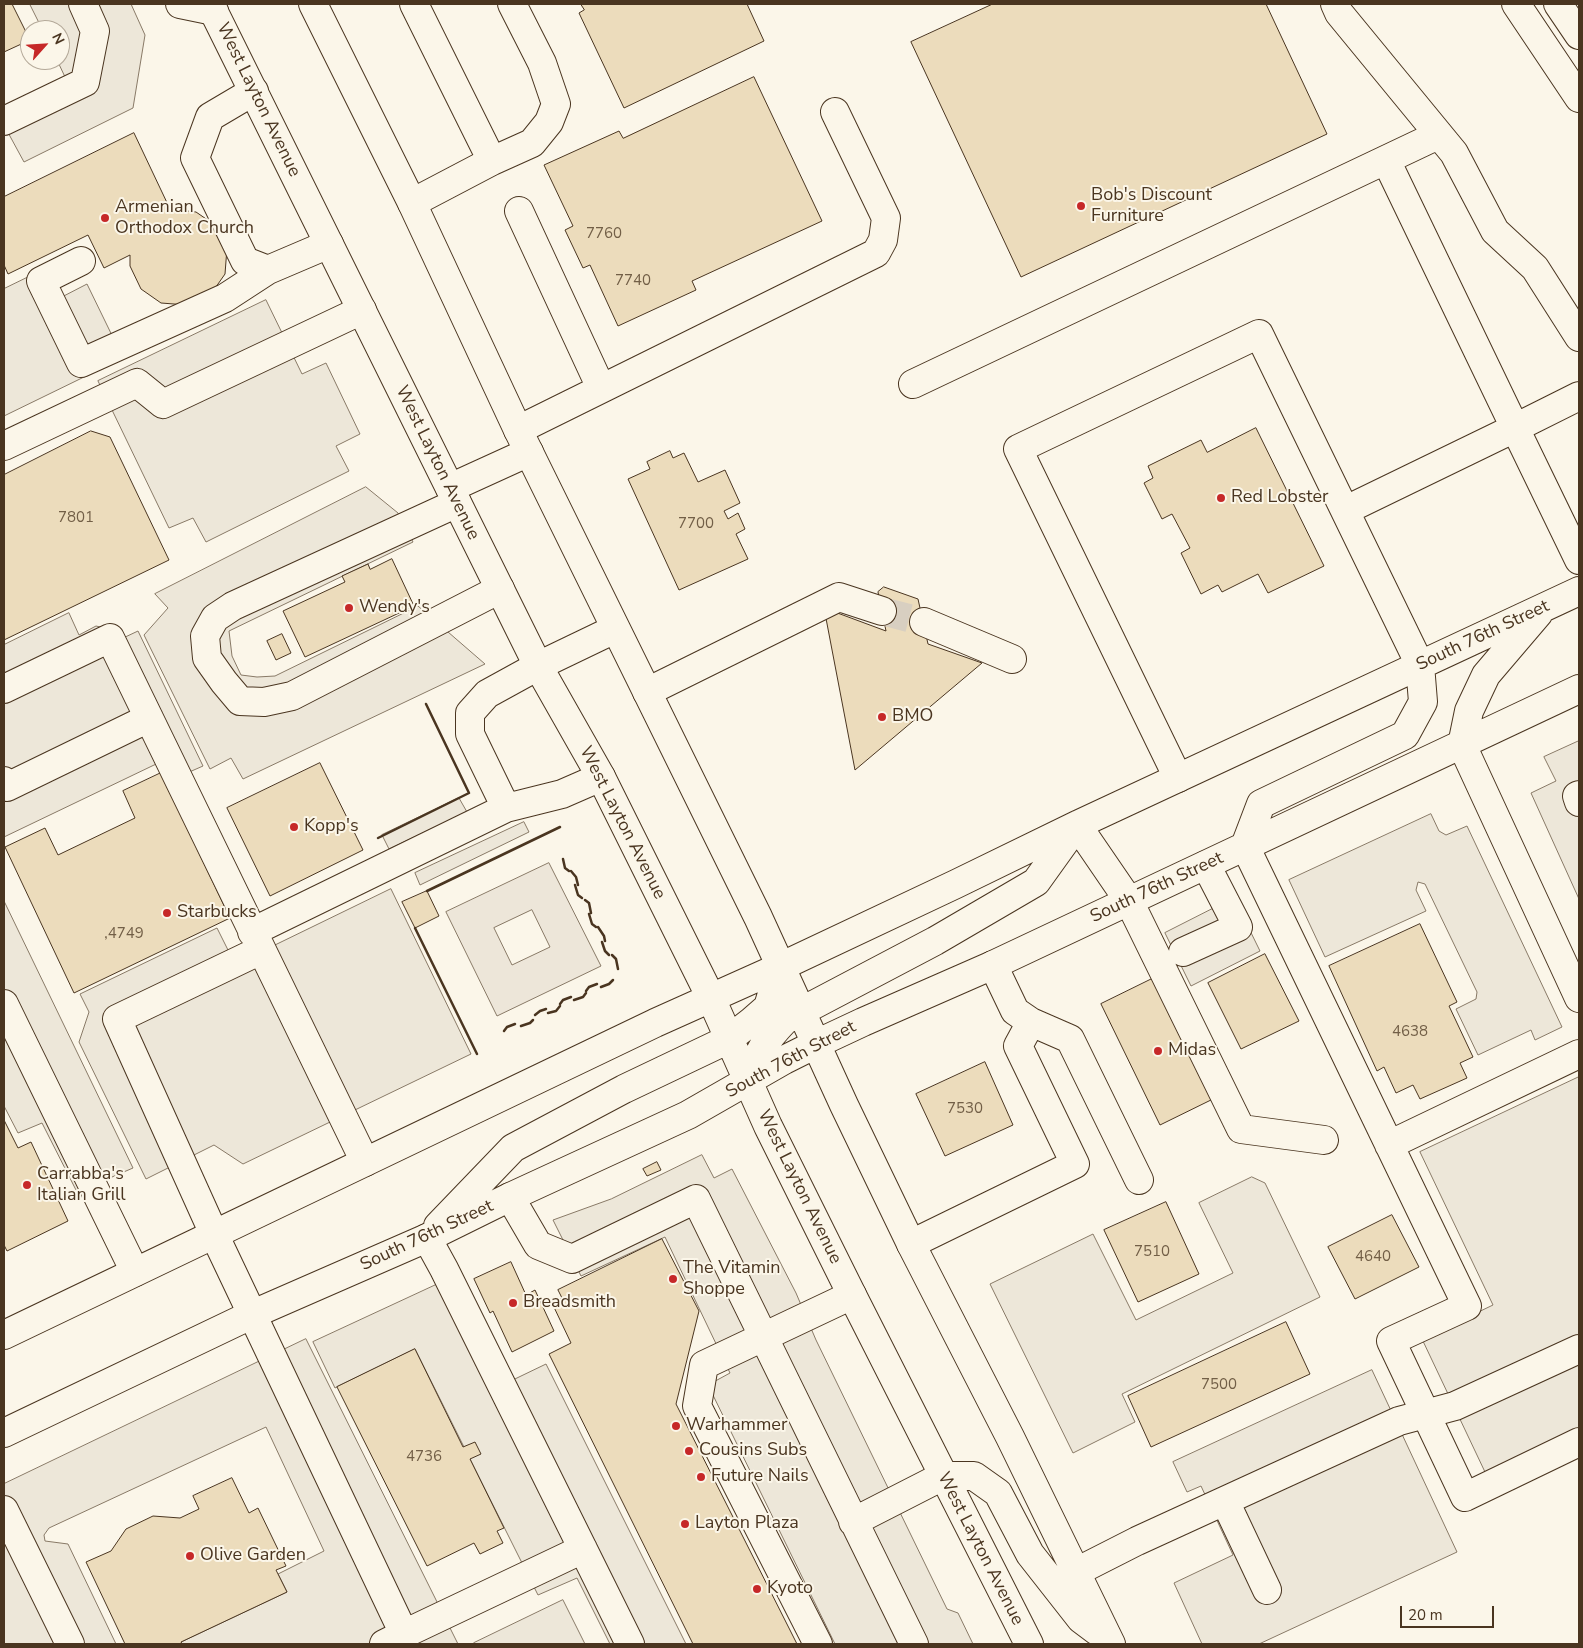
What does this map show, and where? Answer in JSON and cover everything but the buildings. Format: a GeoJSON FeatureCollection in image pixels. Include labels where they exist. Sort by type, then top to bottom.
{"type":"FeatureCollection","features":[{"type":"Feature","properties":{"kind":"main road"},"geometry":{"type":"LineString","coordinates":[[4,120],[85,82],[95,31],[83,4]]}},
{"type":"Feature","properties":{"kind":"main road"},"geometry":{"type":"LineString","coordinates":[[180,4],[212,7]]}},
{"type":"Feature","properties":{"kind":"main road"},"geometry":{"type":"LineString","coordinates":[[313,4],[412,203],[615,629],[758,917],[844,1105],[911,1244],[971,1360],[1110,1643]]}},
{"type":"Feature","properties":{"kind":"main road"},"geometry":{"type":"LineString","coordinates":[[414,4],[492,161]]}},
{"type":"Feature","properties":{"kind":"main road"},"geometry":{"type":"LineString","coordinates":[[412,203],[492,161],[532,143],[549,122],[556,104],[542,63],[512,4]]}},
{"type":"Feature","properties":{"kind":"main road"},"geometry":{"type":"LineString","coordinates":[[1335,4],[1339,12],[1454,153],[1495,231],[1535,268],[1579,337]]}},
{"type":"Feature","properties":{"kind":"main road"},"geometry":{"type":"LineString","coordinates":[[1516,4],[1579,98]]}},
{"type":"Feature","properties":{"kind":"main road"},"geometry":{"type":"LineString","coordinates":[[1558,4],[1579,35]]}},
{"type":"Feature","properties":{"kind":"main road","name":"West Layton Avenue"},"geometry":{"type":"LineString","coordinates":[[212,7],[538,666],[601,777],[710,998],[748,1082],[852,1295],[1029,1644]]}},
{"type":"Feature","properties":{"kind":"main road"},"geometry":{"type":"LineString","coordinates":[[254,91],[210,117],[195,158],[245,261],[268,270]]}},
{"type":"Feature","properties":{"kind":"main road"},"geometry":{"type":"LineString","coordinates":[[500,589],[292,696],[264,702],[240,701],[207,658],[205,636],[215,618],[233,606],[454,495],[524,441],[601,388],[876,254],[883,240],[886,218],[835,112]]}},
{"type":"Feature","properties":{"kind":"main road"},"geometry":{"type":"LineString","coordinates":[[913,384],[1438,135]]}},
{"type":"Feature","properties":{"kind":"main road"},"geometry":{"type":"LineString","coordinates":[[1386,160],[1579,560]]}},
{"type":"Feature","properties":{"kind":"main road"},"geometry":{"type":"LineString","coordinates":[[519,212],[601,388]]}},
{"type":"Feature","properties":{"kind":"main road"},"geometry":{"type":"LineString","coordinates":[[82,261],[41,281],[81,363],[225,298],[268,270],[329,244]]}},
{"type":"Feature","properties":{"kind":"main road"},"geometry":{"type":"LineString","coordinates":[[4,446],[137,383],[163,404],[362,310]]}},
{"type":"Feature","properties":{"kind":"main road"},"geometry":{"type":"LineString","coordinates":[[1178,778],[1018,449],[1259,334],[1420,665],[1423,702],[1405,734],[1260,804],[1245,846],[1466,1306],[1391,1341],[1465,1497],[1579,1442]]}},
{"type":"Feature","properties":{"kind":"main road"},"geometry":{"type":"LineString","coordinates":[[1346,510],[1579,396]]}},
{"type":"Feature","properties":{"kind":"main road","name":"South 76th Street"},"geometry":{"type":"LineString","coordinates":[[4,1335],[655,1023],[780,967],[1077,825],[1579,591]]}},
{"type":"Feature","properties":{"kind":"main road"},"geometry":{"type":"LineString","coordinates":[[647,692],[839,597],[882,612]]}},
{"type":"Feature","properties":{"kind":"main road"},"geometry":{"type":"LineString","coordinates":[[1543,608],[1486,675],[1469,711],[1462,745],[1579,998]]}},
{"type":"Feature","properties":{"kind":"main road"},"geometry":{"type":"LineString","coordinates":[[924,622],[1012,659]]}},
{"type":"Feature","properties":{"kind":"main road"},"geometry":{"type":"LineString","coordinates":[[506,808],[470,734],[470,713],[487,694],[538,666],[615,629]]}},
{"type":"Feature","properties":{"kind":"main road"},"geometry":{"type":"LineString","coordinates":[[4,689],[110,638],[365,1162]]}},
{"type":"Feature","properties":{"kind":"main road","name":"South 76th Street"},"geometry":{"type":"LineString","coordinates":[[4,1433],[253,1314],[427,1238],[700,1109],[816,1044],[993,965],[1579,689]]}},
{"type":"Feature","properties":{"kind":"main road"},"geometry":{"type":"LineString","coordinates":[[4,781],[7,787],[149,718]]}},
{"type":"Feature","properties":{"kind":"main road"},"geometry":{"type":"LineString","coordinates":[[583,1549],[394,1639],[253,1314],[214,1234],[117,1019],[257,941],[506,808],[562,794],[601,777]]}},
{"type":"Feature","properties":{"kind":"main road"},"geometry":{"type":"LineString","coordinates":[[1579,795],[1577,796],[1579,802]]}},
{"type":"Feature","properties":{"kind":"main road"},"geometry":{"type":"LineString","coordinates":[[748,1082],[757,1056],[768,1038],[785,1020],[935,941],[1036,882],[1077,825],[1129,901],[1241,1129],[1324,1140]]}},
{"type":"Feature","properties":{"kind":"main road"},"geometry":{"type":"LineString","coordinates":[[1184,952],[1238,926],[1206,865]]}},
{"type":"Feature","properties":{"kind":"main road"},"geometry":{"type":"LineString","coordinates":[[993,965],[1016,1011],[1031,1022],[1070,1039],[1139,1180]]}},
{"type":"Feature","properties":{"kind":"main road"},"geometry":{"type":"LineString","coordinates":[[630,1644],[427,1238],[513,1148],[624,1089],[729,1039],[768,1007],[780,967]]}},
{"type":"Feature","properties":{"kind":"main road"},"geometry":{"type":"LineString","coordinates":[[7,1019],[135,1272]]}},
{"type":"Feature","properties":{"kind":"main road"},"geometry":{"type":"LineString","coordinates":[[911,1244],[1075,1164],[1018,1046],[1031,1022]]}},
{"type":"Feature","properties":{"kind":"main road"},"geometry":{"type":"LineString","coordinates":[[1389,1145],[1579,1054]]}},
{"type":"Feature","properties":{"kind":"main road"},"geometry":{"type":"LineString","coordinates":[[510,1198],[538,1245],[572,1259],[696,1199],[914,1644]]}},
{"type":"Feature","properties":{"kind":"main road"},"geometry":{"type":"LineString","coordinates":[[818,1644],[697,1406],[704,1365],[852,1295]]}},
{"type":"Feature","properties":{"kind":"main road"},"geometry":{"type":"LineString","coordinates":[[1076,1572],[1136,1541],[1399,1422],[1455,1406],[1579,1349]]}},
{"type":"Feature","properties":{"kind":"main road"},"geometry":{"type":"LineString","coordinates":[[853,1522],[943,1476],[974,1476],[998,1493],[1030,1554],[1081,1619],[1110,1643]]}},
{"type":"Feature","properties":{"kind":"main road"},"geometry":{"type":"LineString","coordinates":[[1225,1502],[1267,1590]]}},
{"type":"Feature","properties":{"kind":"main road"},"geometry":{"type":"LineString","coordinates":[[4,1510],[70,1644]]}},
{"type":"Feature","properties":{"kind":"shaded area"},"geometry":{"type":"Polygon","coordinates":[[[30,4],[131,4],[145,35],[133,108],[24,162],[5,127],[74,96],[62,70],[70,70],[70,20],[38,20],[30,4]]]}},
{"type":"Feature","properties":{"kind":"shaded area"},"geometry":{"type":"Polygon","coordinates":[[[41,271],[56,300],[87,284],[123,358],[4,416],[4,289],[41,271]]]}},
{"type":"Feature","properties":{"kind":"shaded area"},"geometry":{"type":"Polygon","coordinates":[[[266,300],[302,374],[326,363],[360,434],[336,446],[349,471],[206,542],[193,518],[169,528],[98,381],[266,300]]]}},
{"type":"Feature","properties":{"kind":"shaded area"},"geometry":{"type":"Polygon","coordinates":[[[366,487],[398,513],[413,542],[229,631],[232,656],[241,675],[257,677],[275,676],[418,606],[485,664],[243,779],[231,758],[210,769],[144,635],[168,608],[155,594],[366,487]]]}},
{"type":"Feature","properties":{"kind":"shaded area"},"geometry":{"type":"Polygon","coordinates":[[[69,613],[79,635],[96,626],[113,630],[121,639],[138,631],[203,766],[187,773],[177,754],[4,837],[4,645],[69,613]]]}},
{"type":"Feature","properties":{"kind":"shaded area"},"geometry":{"type":"Polygon","coordinates":[[[1579,741],[1579,899],[1531,793],[1556,781],[1544,757],[1579,741]]]}},
{"type":"Feature","properties":{"kind":"shaded area"},"geometry":{"type":"Polygon","coordinates":[[[459,798],[467,812],[389,849],[382,835],[459,798]]]}},
{"type":"Feature","properties":{"kind":"shaded area"},"geometry":{"type":"Polygon","coordinates":[[[1431,814],[1439,831],[1446,835],[1467,826],[1562,1027],[1535,1040],[1531,1030],[1478,1055],[1456,1009],[1476,999],[1477,992],[1425,884],[1418,882],[1416,890],[1426,911],[1325,957],[1289,880],[1431,814]]]}},
{"type":"Feature","properties":{"kind":"shaded area"},"geometry":{"type":"Polygon","coordinates":[[[524,822],[529,832],[420,885],[415,873],[524,822]]]}},
{"type":"Feature","properties":{"kind":"shaded area"},"geometry":{"type":"Polygon","coordinates":[[[549,863],[601,966],[497,1016],[446,912],[549,863]],[[532,910],[494,928],[512,965],[550,947],[532,910]]]}},
{"type":"Feature","properties":{"kind":"shaded area"},"geometry":{"type":"Polygon","coordinates":[[[391,889],[471,1054],[243,1164],[214,1145],[146,1179],[79,1042],[89,1012],[80,994],[217,928],[235,964],[391,889]]]}},
{"type":"Feature","properties":{"kind":"shaded area"},"geometry":{"type":"Polygon","coordinates":[[[1234,898],[1260,951],[1191,986],[1165,933],[1234,898]]]}},
{"type":"Feature","properties":{"kind":"shaded area"},"geometry":{"type":"Polygon","coordinates":[[[4,901],[133,1168],[77,1192],[42,1123],[18,1133],[4,1106],[4,901]]]}},
{"type":"Feature","properties":{"kind":"shaded area"},"geometry":{"type":"Polygon","coordinates":[[[1579,1077],[1579,1428],[1485,1472],[1422,1339],[1493,1305],[1420,1152],[1579,1077]]]}},
{"type":"Feature","properties":{"kind":"shaded area"},"geometry":{"type":"Polygon","coordinates":[[[702,1155],[714,1178],[732,1169],[796,1293],[816,1340],[947,1609],[958,1613],[973,1644],[835,1644],[708,1385],[730,1373],[665,1237],[581,1276],[553,1220],[611,1199],[702,1155]]]}},
{"type":"Feature","properties":{"kind":"shaded area"},"geometry":{"type":"Polygon","coordinates":[[[1252,1177],[1265,1183],[1320,1297],[1122,1394],[1135,1422],[1073,1453],[990,1284],[1093,1234],[1136,1320],[1233,1273],[1199,1203],[1252,1177]]]}},
{"type":"Feature","properties":{"kind":"shaded area"},"geometry":{"type":"Polygon","coordinates":[[[438,1284],[492,1390],[546,1364],[686,1644],[610,1644],[577,1578],[538,1595],[415,1349],[335,1388],[313,1342],[438,1284]]]}},
{"type":"Feature","properties":{"kind":"shaded area"},"geometry":{"type":"Polygon","coordinates":[[[306,1339],[458,1644],[182,1644],[181,1642],[287,1592],[278,1574],[324,1551],[266,1427],[49,1528],[44,1535],[45,1541],[68,1544],[116,1644],[4,1644],[4,1484],[306,1339]]]}},
{"type":"Feature","properties":{"kind":"shaded area"},"geometry":{"type":"Polygon","coordinates":[[[1372,1370],[1457,1552],[1259,1644],[1202,1644],[1174,1583],[1233,1555],[1201,1486],[1187,1492],[1173,1462],[1372,1370]]]}},
{"type":"Feature","properties":{"kind":"shaded area"},"geometry":{"type":"Polygon","coordinates":[[[563,1600],[585,1644],[474,1643],[563,1600]]]}},
{"type":"Feature","properties":{"kind":"tunnel"},"geometry":{"type":"LineString","coordinates":[[882,611],[924,622]]}},
{"type":"Feature","properties":{"kind":"wall"},"geometry":{"type":"LineString","coordinates":[[378,838],[469,793],[426,704]]}},
{"type":"Feature","properties":{"kind":"wall"},"geometry":{"type":"LineString","coordinates":[[427,891],[560,827]]}},
{"type":"Feature","properties":{"kind":"wall"},"geometry":{"type":"LineString","coordinates":[[563,859],[565,868],[569,871]]}},
{"type":"Feature","properties":{"kind":"wall"},"geometry":{"type":"LineString","coordinates":[[571,871],[576,877],[578,885]]}},
{"type":"Feature","properties":{"kind":"wall"},"geometry":{"type":"LineString","coordinates":[[575,885],[578,895],[582,898]]}},
{"type":"Feature","properties":{"kind":"wall"},"geometry":{"type":"LineString","coordinates":[[585,900],[589,903],[591,913]]}},
{"type":"Feature","properties":{"kind":"wall"},"geometry":{"type":"LineString","coordinates":[[589,914],[592,924],[596,927]]}},
{"type":"Feature","properties":{"kind":"wall"},"geometry":{"type":"LineString","coordinates":[[598,927],[605,941]]}},
{"type":"Feature","properties":{"kind":"wall"},"geometry":{"type":"LineString","coordinates":[[415,928],[477,1054]]}},
{"type":"Feature","properties":{"kind":"wall"},"geometry":{"type":"LineString","coordinates":[[602,942],[605,951],[609,955]]}},
{"type":"Feature","properties":{"kind":"wall"},"geometry":{"type":"LineString","coordinates":[[612,955],[616,959],[618,969]]}},
{"type":"Feature","properties":{"kind":"wall"},"geometry":{"type":"LineString","coordinates":[[601,987],[613,980]]}},
{"type":"Feature","properties":{"kind":"wall"},"geometry":{"type":"LineString","coordinates":[[586,991],[589,987],[597,984]]}},
{"type":"Feature","properties":{"kind":"wall"},"geometry":{"type":"LineString","coordinates":[[574,1000],[583,997],[586,993]]}},
{"type":"Feature","properties":{"kind":"wall"},"geometry":{"type":"LineString","coordinates":[[560,1004],[563,1000],[571,997]]}},
{"type":"Feature","properties":{"kind":"wall"},"geometry":{"type":"LineString","coordinates":[[548,1013],[556,1011],[560,1006]]}},
{"type":"Feature","properties":{"kind":"wall"},"geometry":{"type":"LineString","coordinates":[[535,1015],[546,1009]]}},
{"type":"Feature","properties":{"kind":"wall"},"geometry":{"type":"LineString","coordinates":[[521,1026],[533,1020]]}},
{"type":"Feature","properties":{"kind":"wall"},"geometry":{"type":"LineString","coordinates":[[504,1031],[507,1027],[515,1024]]}},
{"type":"Feature","properties":{"kind":"place","name":"Bob's Discount Furniture"},"geometry":{"type":"Point","coordinates":[1081,206]}},
{"type":"Feature","properties":{"kind":"place","name":"Armenian Orthodox Church"},"geometry":{"type":"Point","coordinates":[105,218]}},
{"type":"Feature","properties":{"kind":"place","name":"Red Lobster"},"geometry":{"type":"Point","coordinates":[1221,498]}},
{"type":"Feature","properties":{"kind":"place","name":"Wendy's"},"geometry":{"type":"Point","coordinates":[349,608]}},
{"type":"Feature","properties":{"kind":"place","name":"BMO"},"geometry":{"type":"Point","coordinates":[882,717]}},
{"type":"Feature","properties":{"kind":"place","name":"Kopp's"},"geometry":{"type":"Point","coordinates":[294,827]}},
{"type":"Feature","properties":{"kind":"place","name":"Starbucks"},"geometry":{"type":"Point","coordinates":[167,913]}},
{"type":"Feature","properties":{"kind":"place","name":"Midas"},"geometry":{"type":"Point","coordinates":[1158,1051]}},
{"type":"Feature","properties":{"kind":"place","name":"Carrabba's Italian Grill"},"geometry":{"type":"Point","coordinates":[27,1185]}},
{"type":"Feature","properties":{"kind":"place","name":"The Vitamin Shoppe"},"geometry":{"type":"Point","coordinates":[673,1279]}},
{"type":"Feature","properties":{"kind":"place","name":"Breadsmith"},"geometry":{"type":"Point","coordinates":[513,1303]}},
{"type":"Feature","properties":{"kind":"place","name":"Warhammer"},"geometry":{"type":"Point","coordinates":[676,1426]}},
{"type":"Feature","properties":{"kind":"place","name":"Cousins Subs"},"geometry":{"type":"Point","coordinates":[689,1451]}},
{"type":"Feature","properties":{"kind":"place","name":"Future Nails"},"geometry":{"type":"Point","coordinates":[701,1477]}},
{"type":"Feature","properties":{"kind":"place","name":"Layton Plaza"},"geometry":{"type":"Point","coordinates":[685,1524]}},
{"type":"Feature","properties":{"kind":"place","name":"Olive Garden"},"geometry":{"type":"Point","coordinates":[190,1556]}},
{"type":"Feature","properties":{"kind":"place","name":"Kyoto"},"geometry":{"type":"Point","coordinates":[757,1589]}}]}
